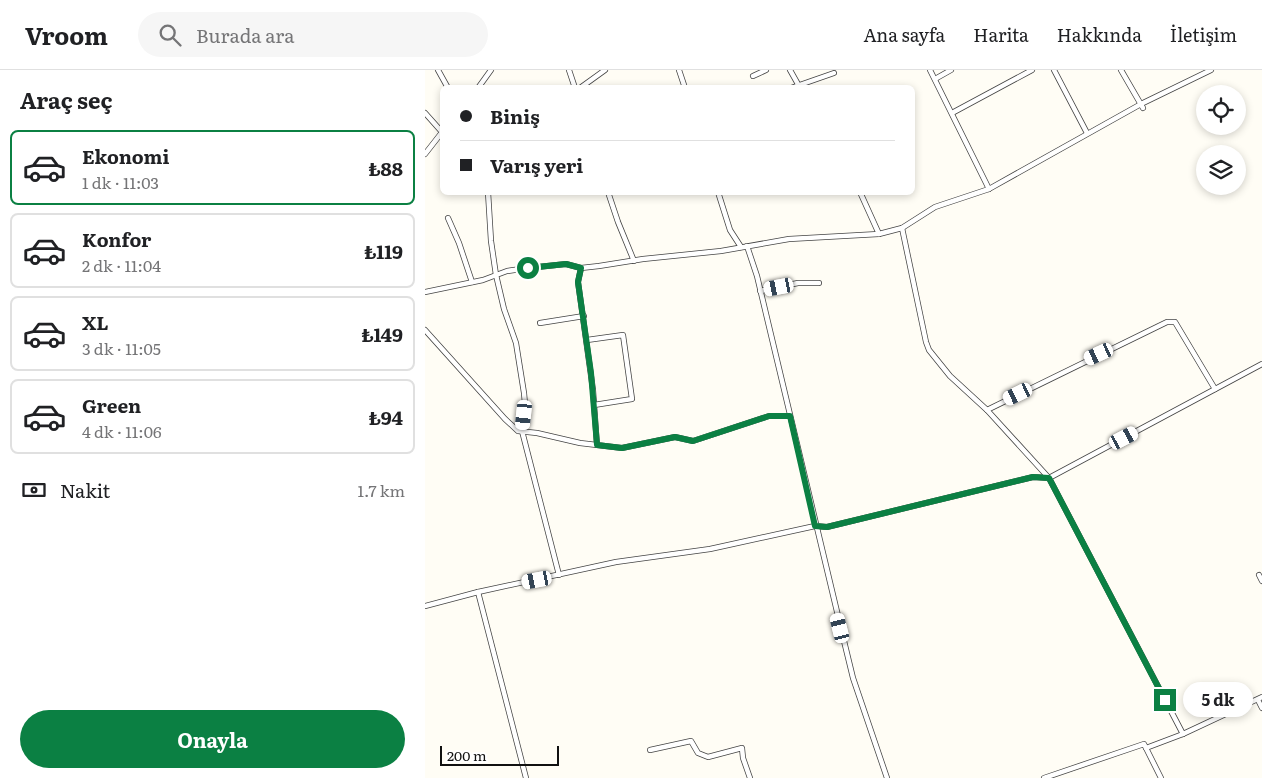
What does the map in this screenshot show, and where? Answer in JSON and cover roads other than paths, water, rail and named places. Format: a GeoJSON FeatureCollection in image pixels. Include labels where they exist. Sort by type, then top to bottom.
{"type":"FeatureCollection","features":[{"type":"Feature","properties":{"kind":"street"},"geometry":{"type":"LineString","coordinates":[[438,70],[446,85]]}},
{"type":"Feature","properties":{"kind":"street"},"geometry":{"type":"LineString","coordinates":[[479,85],[491,70]]}},
{"type":"Feature","properties":{"kind":"street"},"geometry":{"type":"LineString","coordinates":[[569,70],[574,85]]}},
{"type":"Feature","properties":{"kind":"street"},"geometry":{"type":"LineString","coordinates":[[584,85],[605,70]]}},
{"type":"Feature","properties":{"kind":"street"},"geometry":{"type":"LineString","coordinates":[[679,70],[684,85]]}},
{"type":"Feature","properties":{"kind":"street"},"geometry":{"type":"LineString","coordinates":[[753,76],[766,70]]}},
{"type":"Feature","properties":{"kind":"street"},"geometry":{"type":"LineString","coordinates":[[790,70],[798,85]]}},
{"type":"Feature","properties":{"kind":"street"},"geometry":{"type":"LineString","coordinates":[[930,70],[989,188]]}},
{"type":"Feature","properties":{"kind":"street"},"geometry":{"type":"LineString","coordinates":[[935,79],[951,70]]}},
{"type":"Feature","properties":{"kind":"street"},"geometry":{"type":"LineString","coordinates":[[952,113],[1032,70]]}},
{"type":"Feature","properties":{"kind":"street"},"geometry":{"type":"LineString","coordinates":[[1053,70],[1087,133]]}},
{"type":"Feature","properties":{"kind":"street"},"geometry":{"type":"LineString","coordinates":[[1121,70],[1142,106]]}},
{"type":"Feature","properties":{"kind":"street"},"geometry":{"type":"LineString","coordinates":[[425,292],[507,272],[566,264],[581,268],[789,239],[879,234],[903,228],[935,207],[989,188],[1087,133],[1211,70]]}},
{"type":"Feature","properties":{"kind":"street"},"geometry":{"type":"LineString","coordinates":[[802,85],[834,73]]}},
{"type":"Feature","properties":{"kind":"street"},"geometry":{"type":"LineString","coordinates":[[425,113],[440,130]]}},
{"type":"Feature","properties":{"kind":"street"},"geometry":{"type":"LineString","coordinates":[[425,154],[440,135]]}},
{"type":"Feature","properties":{"kind":"street"},"geometry":{"type":"LineString","coordinates":[[488,195],[491,241],[496,275],[504,309],[517,349],[525,404],[522,431],[559,575]]}},
{"type":"Feature","properties":{"kind":"street"},"geometry":{"type":"LineString","coordinates":[[609,195],[634,261]]}},
{"type":"Feature","properties":{"kind":"street"},"geometry":{"type":"LineString","coordinates":[[720,195],[730,230],[741,247]]}},
{"type":"Feature","properties":{"kind":"street"},"geometry":{"type":"LineString","coordinates":[[862,195],[879,234]]}},
{"type":"Feature","properties":{"kind":"street"},"geometry":{"type":"LineString","coordinates":[[448,218],[459,243],[472,282]]}},
{"type":"Feature","properties":{"kind":"street"},"geometry":{"type":"LineString","coordinates":[[903,228],[929,350],[950,376],[987,410],[1049,478],[1183,734]]}},
{"type":"Feature","properties":{"kind":"street"},"geometry":{"type":"LineString","coordinates":[[747,246],[760,291],[853,678],[887,778]]}},
{"type":"Feature","properties":{"kind":"street"},"geometry":{"type":"LineString","coordinates":[[581,268],[578,282],[587,340],[597,445]]}},
{"type":"Feature","properties":{"kind":"street"},"geometry":{"type":"LineString","coordinates":[[760,291],[798,283],[819,283]]}},
{"type":"Feature","properties":{"kind":"street"},"geometry":{"type":"LineString","coordinates":[[540,323],[584,316]]}},
{"type":"Feature","properties":{"kind":"street"},"geometry":{"type":"LineString","coordinates":[[987,410],[1167,322],[1175,322],[1215,389]]}},
{"type":"Feature","properties":{"kind":"street"},"geometry":{"type":"LineString","coordinates":[[425,330],[518,431],[622,448],[675,437],[693,441],[769,416],[790,416]]}},
{"type":"Feature","properties":{"kind":"street"},"geometry":{"type":"LineString","coordinates":[[587,340],[623,336],[632,399],[594,405]]}},
{"type":"Feature","properties":{"kind":"street"},"geometry":{"type":"LineString","coordinates":[[425,606],[478,592],[616,562],[710,550],[815,526],[827,527],[1033,477],[1049,478],[1262,364]]}},
{"type":"Feature","properties":{"kind":"street"},"geometry":{"type":"LineString","coordinates":[[1259,575],[1262,581]]}},
{"type":"Feature","properties":{"kind":"street"},"geometry":{"type":"LineString","coordinates":[[478,592],[526,778]]}},
{"type":"Feature","properties":{"kind":"street"},"geometry":{"type":"LineString","coordinates":[[1146,748],[1183,734],[1260,698],[1262,708]]}},
{"type":"Feature","properties":{"kind":"street"},"geometry":{"type":"LineString","coordinates":[[651,750],[691,742],[698,753],[708,758],[742,748],[743,758],[750,778]]}},
{"type":"Feature","properties":{"kind":"street"},"geometry":{"type":"LineString","coordinates":[[1044,778],[1144,744],[1161,778]]}}]}
